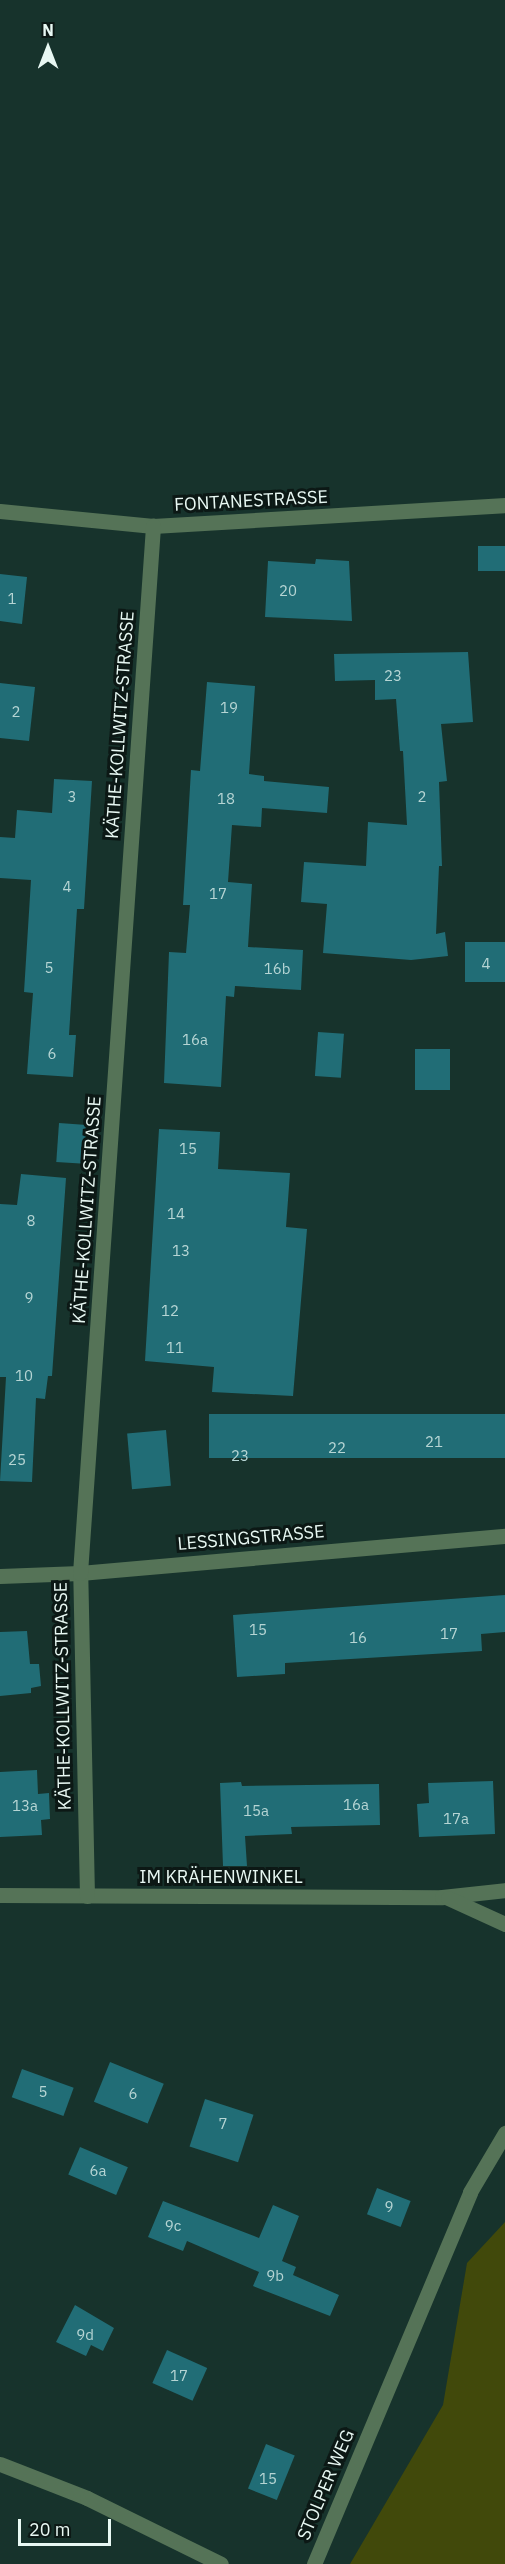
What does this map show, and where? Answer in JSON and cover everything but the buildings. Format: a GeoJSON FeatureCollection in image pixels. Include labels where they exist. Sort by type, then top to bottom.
{"type":"FeatureCollection","features":[{"type":"Feature","properties":{"kind":"street","name":"FONTANESTRASSE"},"geometry":{"type":"LineString","coordinates":[[0,511],[153,526],[505,505]]}},
{"type":"Feature","properties":{"kind":"street","name":"KÄTHE-KOLLWITZ-STRASSE"},"geometry":{"type":"LineString","coordinates":[[87,1896],[80,1573],[153,526]]}},
{"type":"Feature","properties":{"kind":"street","name":"LESSINGSTRASSE"},"geometry":{"type":"LineString","coordinates":[[0,1576],[80,1573],[505,1536]]}},
{"type":"Feature","properties":{"kind":"street","name":"IM KRÄHENWINKEL"},"geometry":{"type":"LineString","coordinates":[[0,1895],[442,1897],[505,1890]]}},
{"type":"Feature","properties":{"kind":"street","name":"IM KRÄHENWINKEL"},"geometry":{"type":"LineString","coordinates":[[442,1897],[477,1908],[505,1924]]}},
{"type":"Feature","properties":{"kind":"street","name":"STOLPER WEG"},"geometry":{"type":"LineString","coordinates":[[314,2564],[470,2192],[505,2133]]}},
{"type":"Feature","properties":{"kind":"street"},"geometry":{"type":"LineString","coordinates":[[0,2464],[87,2498],[221,2564]]}},
{"type":"Feature","properties":{"kind":"green space"},"geometry":{"type":"Polygon","coordinates":[[[505,2222],[505,2564],[350,2564],[443,2405],[467,2263],[505,2222]]]}}]}
